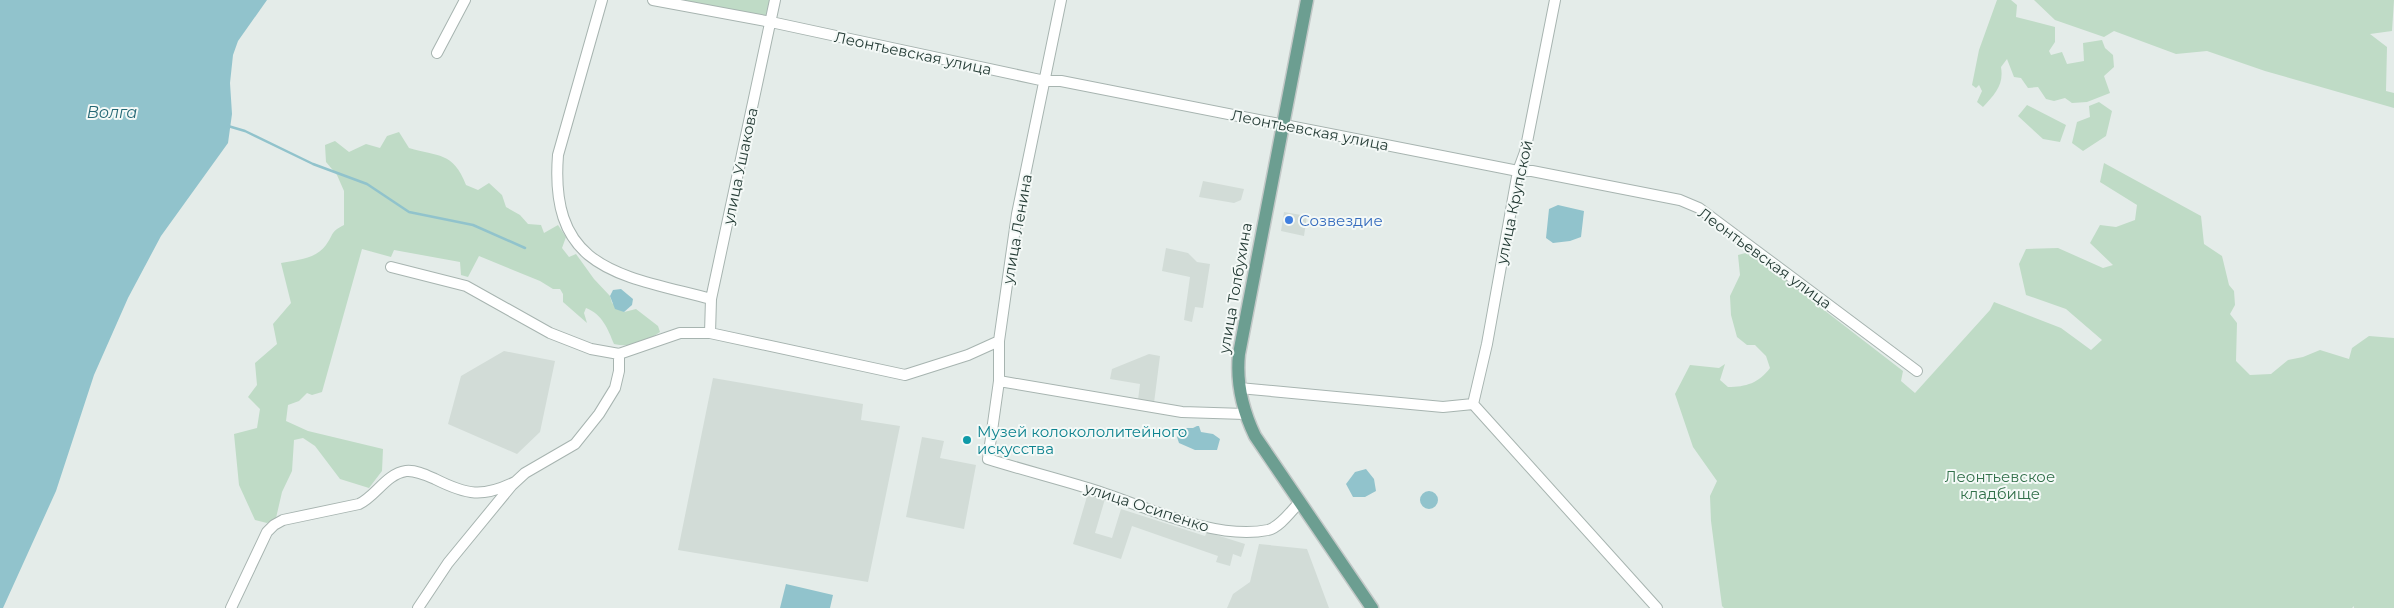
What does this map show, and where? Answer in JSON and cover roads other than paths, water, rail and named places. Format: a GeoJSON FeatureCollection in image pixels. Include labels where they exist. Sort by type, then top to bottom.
{"type":"FeatureCollection","features":[{"type":"Feature","properties":{"kind":"main road","name":"улица Толбухина"},"geometry":{"type":"LineString","coordinates":[[1307,0],[1238,354],[1239,388],[1245,414],[1254,436],[1372,608]]}},
{"type":"Feature","properties":{"kind":"street"},"geometry":{"type":"LineString","coordinates":[[437,53],[465,0]]}},
{"type":"Feature","properties":{"kind":"street"},"geometry":{"type":"LineString","coordinates":[[602,0],[558,156],[557,180],[561,212],[575,243],[590,258],[601,265],[644,281],[711,299]]}},
{"type":"Feature","properties":{"kind":"street","name":"Леонтьевская улица"},"geometry":{"type":"LineString","coordinates":[[653,0],[771,22],[1045,81],[1061,81],[1518,171],[1532,171],[1680,200],[1699,208],[1917,371]]}},
{"type":"Feature","properties":{"kind":"street","name":"улица Ушакова"},"geometry":{"type":"LineString","coordinates":[[710,333],[711,299],[775,0]]}},
{"type":"Feature","properties":{"kind":"street","name":"улица Ленина"},"geometry":{"type":"LineString","coordinates":[[988,459],[999,380],[999,341],[1017,214],[1061,0]]}},
{"type":"Feature","properties":{"kind":"street","name":"улица Крупской"},"geometry":{"type":"LineString","coordinates":[[1473,404],[1487,344],[1518,171],[1525,152],[1555,0]]}},
{"type":"Feature","properties":{"kind":"street"},"geometry":{"type":"LineString","coordinates":[[391,267],[466,286],[562,339],[591,349],[619,354],[680,332],[710,333],[905,374],[968,355],[999,341]]}},
{"type":"Feature","properties":{"kind":"street"},"geometry":{"type":"LineString","coordinates":[[418,608],[448,563],[515,482],[538,464],[568,449],[582,436],[604,407],[615,388],[619,370],[619,354]]}},
{"type":"Feature","properties":{"kind":"street"},"geometry":{"type":"LineString","coordinates":[[999,380],[1182,412],[1245,414]]}},
{"type":"Feature","properties":{"kind":"street"},"geometry":{"type":"LineString","coordinates":[[1239,388],[1443,407],[1473,404],[1657,608]]}},
{"type":"Feature","properties":{"kind":"street","name":"улица Осипенко"},"geometry":{"type":"LineString","coordinates":[[988,459],[1094,490],[1211,529],[1228,531],[1269,530],[1275,527],[1299,503]]}},
{"type":"Feature","properties":{"kind":"street"},"geometry":{"type":"LineString","coordinates":[[232,608],[267,532],[283,520],[359,504],[368,500],[388,480],[406,471],[425,475],[458,489],[476,493],[493,492],[515,482]]}},
{"type":"Feature","properties":{"kind":"water","name":"Волга"},"geometry":{"type":"Polygon","coordinates":[[[0,0],[267,0],[238,41],[233,55],[230,83],[232,114],[228,143],[161,236],[128,298],[94,375],[56,491],[3,608],[0,608],[0,0]]]}},
{"type":"Feature","properties":{"kind":"water"},"geometry":{"type":"Polygon","coordinates":[[[1558,205],[1584,211],[1581,237],[1570,241],[1553,243],[1546,238],[1549,209],[1558,205]]]}},
{"type":"Feature","properties":{"kind":"water"},"geometry":{"type":"Polygon","coordinates":[[[621,289],[633,299],[632,305],[624,312],[615,309],[610,296],[613,290],[621,289]]]}},
{"type":"Feature","properties":{"kind":"water"},"geometry":{"type":"Polygon","coordinates":[[[1199,426],[1201,432],[1213,434],[1220,439],[1217,450],[1195,450],[1179,443],[1177,437],[1182,428],[1199,426]]]}},
{"type":"Feature","properties":{"kind":"water"},"geometry":{"type":"Polygon","coordinates":[[[1366,469],[1374,479],[1376,491],[1365,497],[1353,497],[1346,484],[1355,472],[1366,469]]]}},
{"type":"Feature","properties":{"kind":"water"},"geometry":{"type":"Polygon","coordinates":[[[1429,491],[1435,494],[1438,500],[1435,506],[1429,509],[1423,506],[1420,500],[1423,494],[1429,491]]]}},
{"type":"Feature","properties":{"kind":"water"},"geometry":{"type":"Polygon","coordinates":[[[786,584],[833,595],[830,608],[780,608],[786,584]]]}},
{"type":"Feature","properties":{"kind":"waterway"},"geometry":{"type":"LineString","coordinates":[[228,126],[245,131],[313,164],[367,184],[409,212],[473,225],[525,248]]}},
{"type":"Feature","properties":{"kind":"place","name":"Созвездие"},"geometry":{"type":"Point","coordinates":[1289,220]}},
{"type":"Feature","properties":{"kind":"place","name":"Музей колокололитейного искусства"},"geometry":{"type":"Point","coordinates":[967,440]}},
{"type":"Feature","properties":{"kind":"park label","name":"Леонтьевское кладбище"},"geometry":{"type":"Point","coordinates":[2000,484]}}]}
